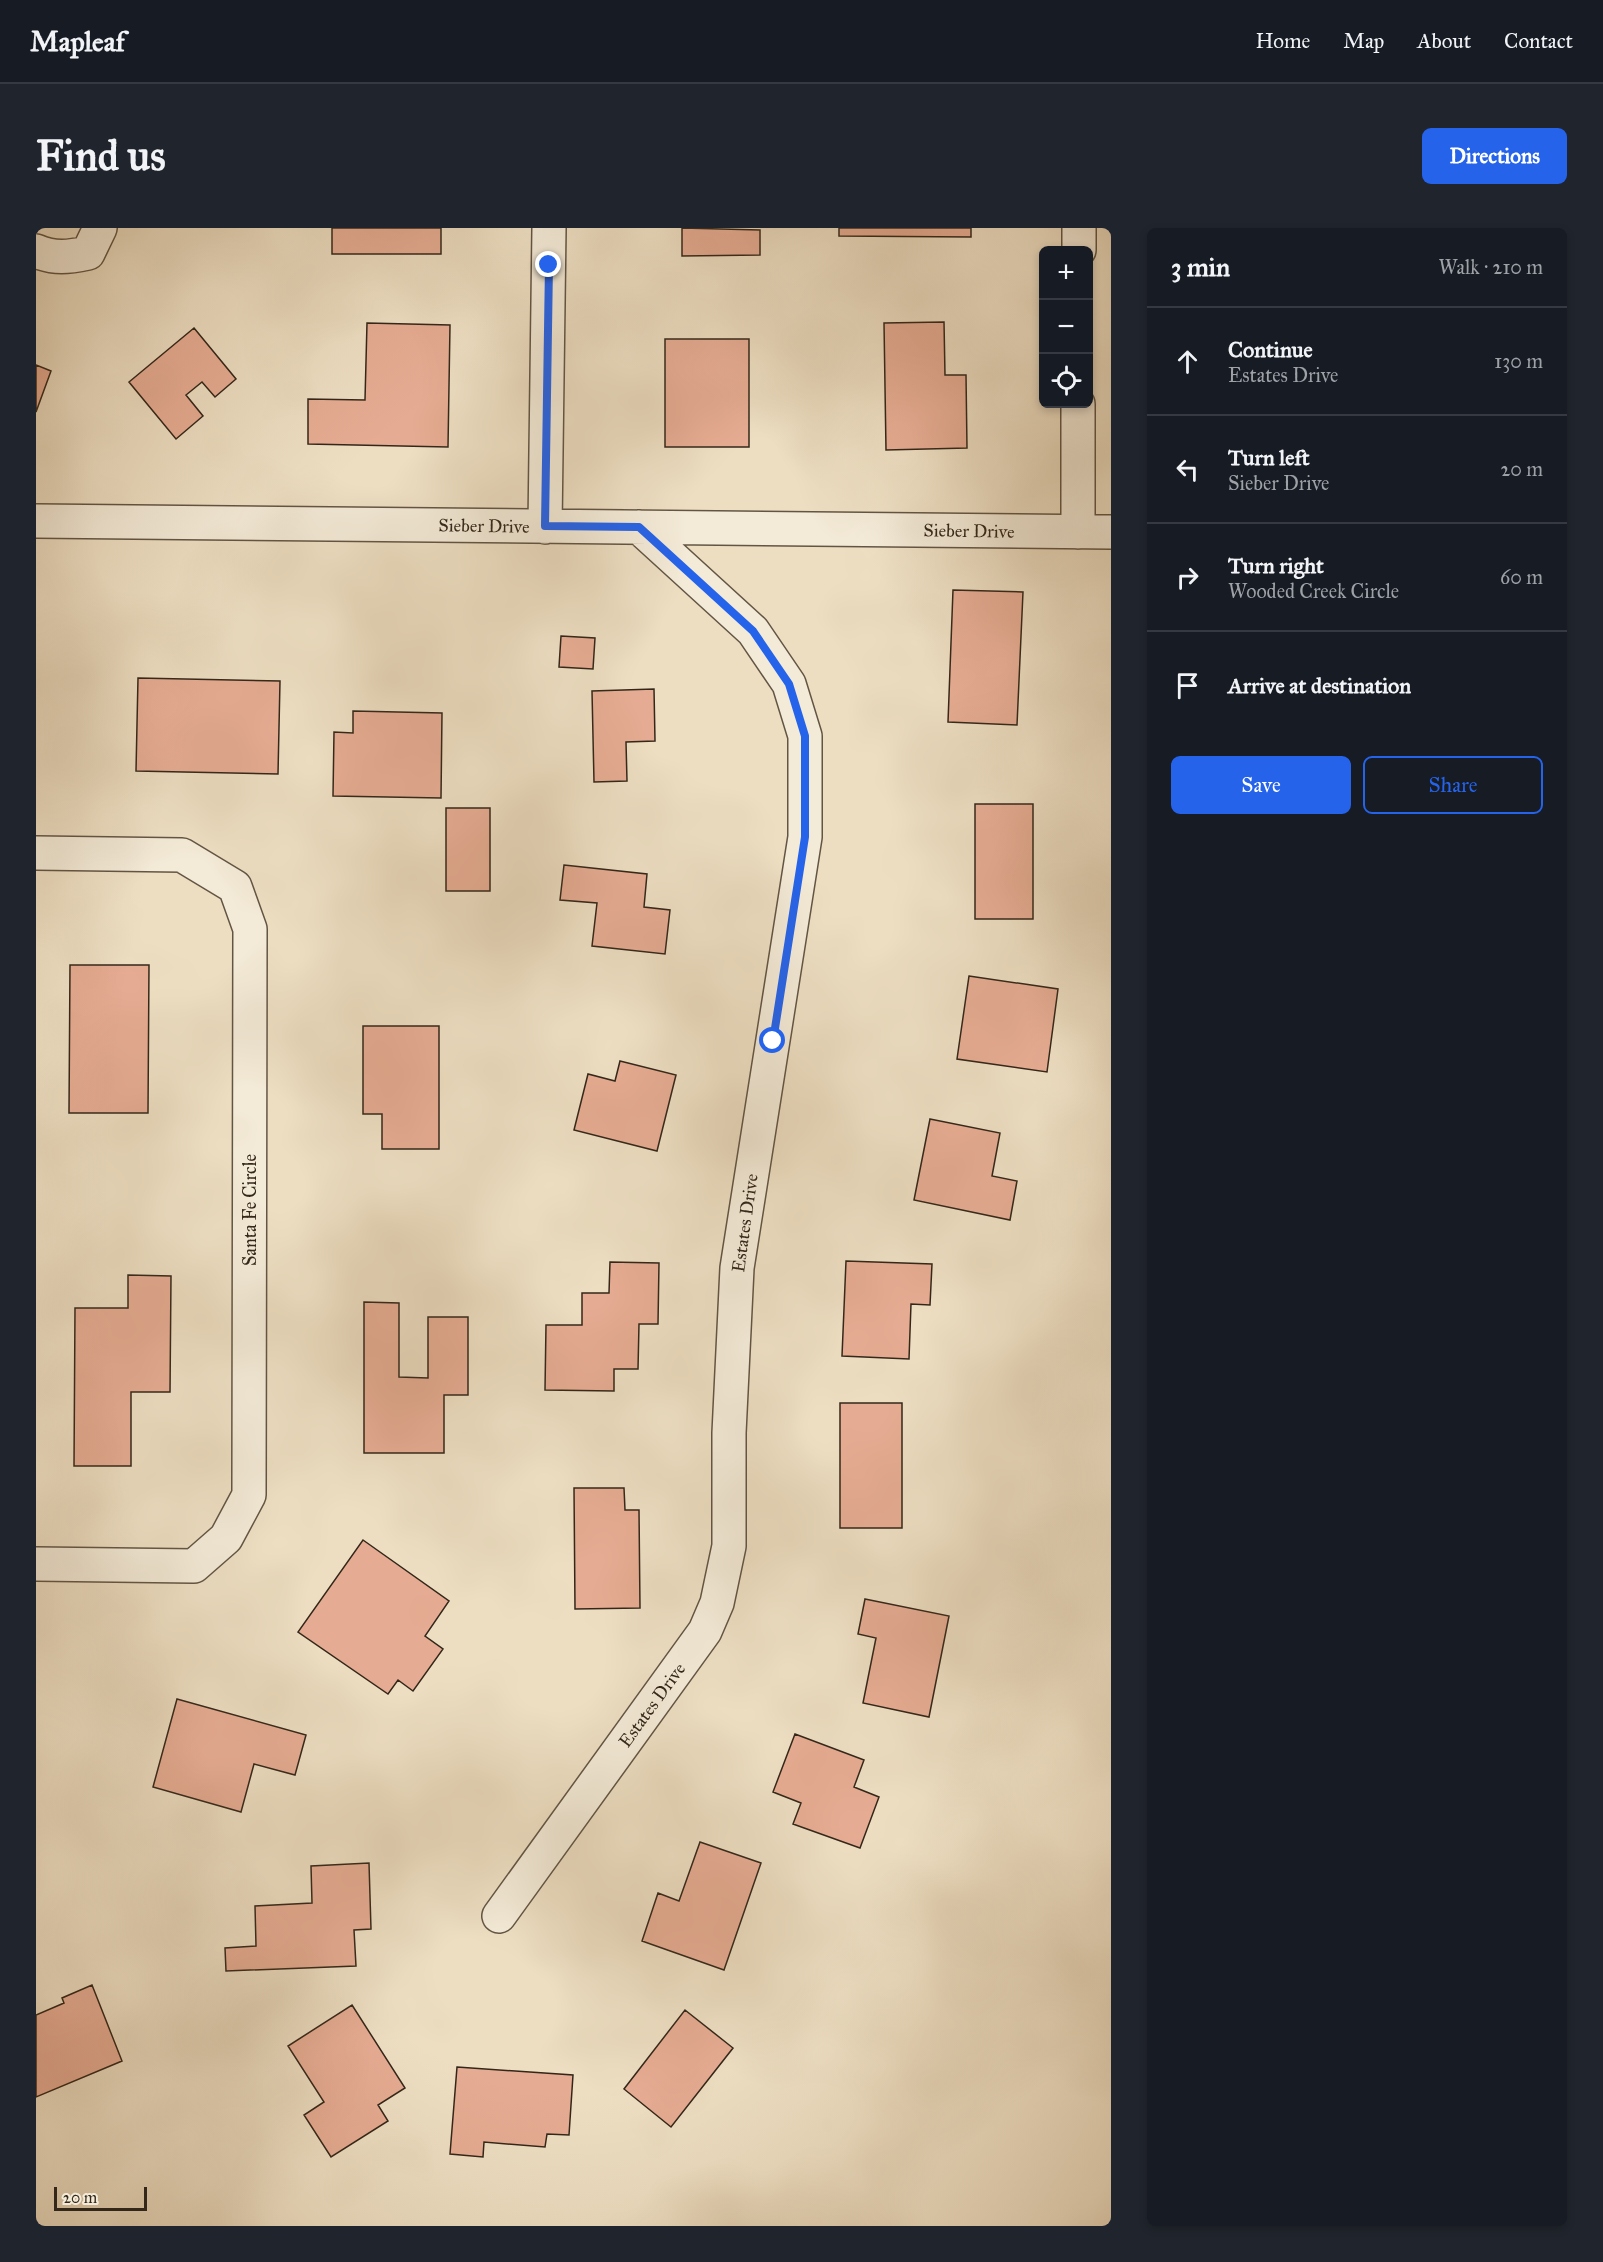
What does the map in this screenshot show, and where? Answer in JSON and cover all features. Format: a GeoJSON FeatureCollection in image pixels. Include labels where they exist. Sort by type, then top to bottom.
{"type":"FeatureCollection","features":[{"type":"Feature","properties":{"kind":"street"},"geometry":{"type":"LineString","coordinates":[[36,251],[47,256],[65,257],[88,253],[100,228]]}},
{"type":"Feature","properties":{"kind":"street"},"geometry":{"type":"LineString","coordinates":[[545,526],[549,228]]}},
{"type":"Feature","properties":{"kind":"street"},"geometry":{"type":"LineString","coordinates":[[1079,228],[1079,246]]}},
{"type":"Feature","properties":{"kind":"street"},"geometry":{"type":"LineString","coordinates":[[1078,408],[1078,532]]}},
{"type":"Feature","properties":{"kind":"street","name":"Sieber Drive"},"geometry":{"type":"LineString","coordinates":[[36,521],[1111,532]]}},
{"type":"Feature","properties":{"kind":"street","name":"Estates Drive"},"geometry":{"type":"LineString","coordinates":[[499,1916],[705,1631],[717,1602],[729,1546],[729,1433],[737,1268],[805,837],[805,736],[789,684],[753,631],[639,527]]}},
{"type":"Feature","properties":{"kind":"street","name":"Santa Fe Circle"},"geometry":{"type":"LineString","coordinates":[[36,853],[182,855],[235,886],[250,929],[249,1495],[226,1538],[194,1566],[36,1564]]}},
{"type":"Feature","properties":{"kind":"building"},"geometry":{"type":"Polygon","coordinates":[[[332,228],[441,228],[441,254],[332,254],[332,228]]]}},
{"type":"Feature","properties":{"kind":"building"},"geometry":{"type":"Polygon","coordinates":[[[682,228],[760,230],[760,255],[682,256],[682,228]]]}},
{"type":"Feature","properties":{"kind":"building"},"geometry":{"type":"Polygon","coordinates":[[[839,228],[971,228],[971,237],[839,236],[839,228]]]}},
{"type":"Feature","properties":{"kind":"building"},"geometry":{"type":"Polygon","coordinates":[[[944,322],[945,375],[966,375],[967,448],[886,450],[884,323],[944,322]]]}},
{"type":"Feature","properties":{"kind":"building"},"geometry":{"type":"Polygon","coordinates":[[[367,323],[450,325],[448,447],[308,444],[308,399],[365,400],[367,323]]]}},
{"type":"Feature","properties":{"kind":"building"},"geometry":{"type":"Polygon","coordinates":[[[194,328],[236,379],[215,397],[202,382],[186,395],[203,416],[176,439],[129,382],[194,328]]]}},
{"type":"Feature","properties":{"kind":"building"},"geometry":{"type":"Polygon","coordinates":[[[665,339],[749,339],[749,447],[665,447],[665,339]]]}},
{"type":"Feature","properties":{"kind":"building"},"geometry":{"type":"Polygon","coordinates":[[[36,365],[51,371],[36,412],[36,365]]]}},
{"type":"Feature","properties":{"kind":"building"},"geometry":{"type":"Polygon","coordinates":[[[953,590],[1023,592],[1017,725],[948,722],[953,590]]]}},
{"type":"Feature","properties":{"kind":"building"},"geometry":{"type":"Polygon","coordinates":[[[561,636],[595,638],[593,669],[559,667],[561,636]]]}},
{"type":"Feature","properties":{"kind":"building"},"geometry":{"type":"Polygon","coordinates":[[[138,678],[280,681],[278,774],[136,771],[138,678]]]}},
{"type":"Feature","properties":{"kind":"building"},"geometry":{"type":"Polygon","coordinates":[[[654,689],[655,741],[626,742],[627,781],[594,782],[592,691],[654,689]]]}},
{"type":"Feature","properties":{"kind":"building"},"geometry":{"type":"Polygon","coordinates":[[[353,711],[442,713],[441,798],[333,796],[334,732],[353,733],[353,711]]]}},
{"type":"Feature","properties":{"kind":"building"},"geometry":{"type":"Polygon","coordinates":[[[975,804],[1033,804],[1033,919],[975,919],[975,804]]]}},
{"type":"Feature","properties":{"kind":"building"},"geometry":{"type":"Polygon","coordinates":[[[446,808],[490,808],[490,891],[446,891],[446,808]]]}},
{"type":"Feature","properties":{"kind":"building"},"geometry":{"type":"Polygon","coordinates":[[[564,865],[647,874],[644,907],[670,910],[665,954],[592,946],[597,903],[560,900],[564,865]]]}},
{"type":"Feature","properties":{"kind":"building"},"geometry":{"type":"Polygon","coordinates":[[[70,965],[149,965],[148,1113],[69,1113],[70,965]]]}},
{"type":"Feature","properties":{"kind":"building"},"geometry":{"type":"Polygon","coordinates":[[[969,976],[1058,989],[1047,1072],[957,1059],[969,976]]]}},
{"type":"Feature","properties":{"kind":"building"},"geometry":{"type":"Polygon","coordinates":[[[363,1026],[439,1026],[439,1149],[382,1149],[382,1114],[363,1114],[363,1026]]]}},
{"type":"Feature","properties":{"kind":"building"},"geometry":{"type":"Polygon","coordinates":[[[620,1061],[676,1075],[657,1151],[574,1130],[588,1074],[615,1081],[620,1061]]]}},
{"type":"Feature","properties":{"kind":"building"},"geometry":{"type":"Polygon","coordinates":[[[930,1119],[1000,1133],[992,1176],[1017,1181],[1010,1220],[914,1200],[930,1119]]]}},
{"type":"Feature","properties":{"kind":"building"},"geometry":{"type":"Polygon","coordinates":[[[846,1261],[932,1264],[930,1305],[911,1304],[909,1359],[842,1356],[846,1261]]]}},
{"type":"Feature","properties":{"kind":"building"},"geometry":{"type":"Polygon","coordinates":[[[610,1262],[659,1263],[658,1324],[639,1324],[638,1369],[614,1369],[614,1391],[545,1390],[546,1325],[582,1325],[582,1293],[609,1293],[610,1262]]]}},
{"type":"Feature","properties":{"kind":"building"},"geometry":{"type":"Polygon","coordinates":[[[128,1275],[171,1276],[170,1392],[131,1392],[131,1466],[74,1466],[75,1308],[128,1308],[128,1275]]]}},
{"type":"Feature","properties":{"kind":"building"},"geometry":{"type":"Polygon","coordinates":[[[364,1302],[399,1303],[399,1377],[428,1378],[428,1317],[468,1317],[468,1395],[444,1395],[444,1453],[364,1453],[364,1302]]]}},
{"type":"Feature","properties":{"kind":"building"},"geometry":{"type":"Polygon","coordinates":[[[840,1403],[902,1403],[902,1528],[840,1528],[840,1403]]]}},
{"type":"Feature","properties":{"kind":"building"},"geometry":{"type":"Polygon","coordinates":[[[574,1488],[624,1488],[625,1510],[639,1510],[640,1608],[575,1609],[574,1488]]]}},
{"type":"Feature","properties":{"kind":"building"},"geometry":{"type":"Polygon","coordinates":[[[363,1540],[449,1601],[425,1636],[443,1649],[413,1691],[398,1680],[388,1694],[298,1632],[363,1540]]]}},
{"type":"Feature","properties":{"kind":"building"},"geometry":{"type":"Polygon","coordinates":[[[865,1599],[949,1616],[929,1717],[863,1703],[876,1638],[858,1634],[865,1599]]]}},
{"type":"Feature","properties":{"kind":"building"},"geometry":{"type":"Polygon","coordinates":[[[177,1699],[306,1735],[295,1775],[254,1764],[241,1812],[153,1787],[177,1699]]]}},
{"type":"Feature","properties":{"kind":"building"},"geometry":{"type":"Polygon","coordinates":[[[795,1734],[864,1760],[854,1787],[879,1797],[860,1848],[793,1824],[801,1803],[773,1792],[795,1734]]]}},
{"type":"Feature","properties":{"kind":"building"},"geometry":{"type":"Polygon","coordinates":[[[700,1842],[761,1863],[724,1970],[642,1941],[658,1893],[679,1901],[700,1842]]]}},
{"type":"Feature","properties":{"kind":"building"},"geometry":{"type":"Polygon","coordinates":[[[369,1863],[371,1929],[354,1930],[356,1966],[226,1971],[225,1948],[256,1946],[255,1906],[312,1903],[311,1866],[369,1863]]]}},
{"type":"Feature","properties":{"kind":"building"},"geometry":{"type":"Polygon","coordinates":[[[92,1985],[122,2061],[36,2097],[36,2015],[64,2003],[62,1998],[92,1985]]]}},
{"type":"Feature","properties":{"kind":"building"},"geometry":{"type":"Polygon","coordinates":[[[352,2005],[405,2088],[378,2105],[388,2121],[331,2157],[304,2115],[324,2102],[288,2046],[352,2005]]]}},
{"type":"Feature","properties":{"kind":"building"},"geometry":{"type":"Polygon","coordinates":[[[685,2010],[733,2048],[671,2127],[624,2089],[685,2010]]]}},
{"type":"Feature","properties":{"kind":"building"},"geometry":{"type":"Polygon","coordinates":[[[457,2067],[573,2075],[569,2135],[547,2134],[545,2147],[484,2142],[483,2157],[450,2154],[457,2067]]]}},
{"type":"Feature","properties":{"kind":"route"},"geometry":{"type":"LineString","coordinates":[[549,265],[545,526],[639,527],[753,631],[789,684],[805,736],[805,837],[773,1041]]}}]}
